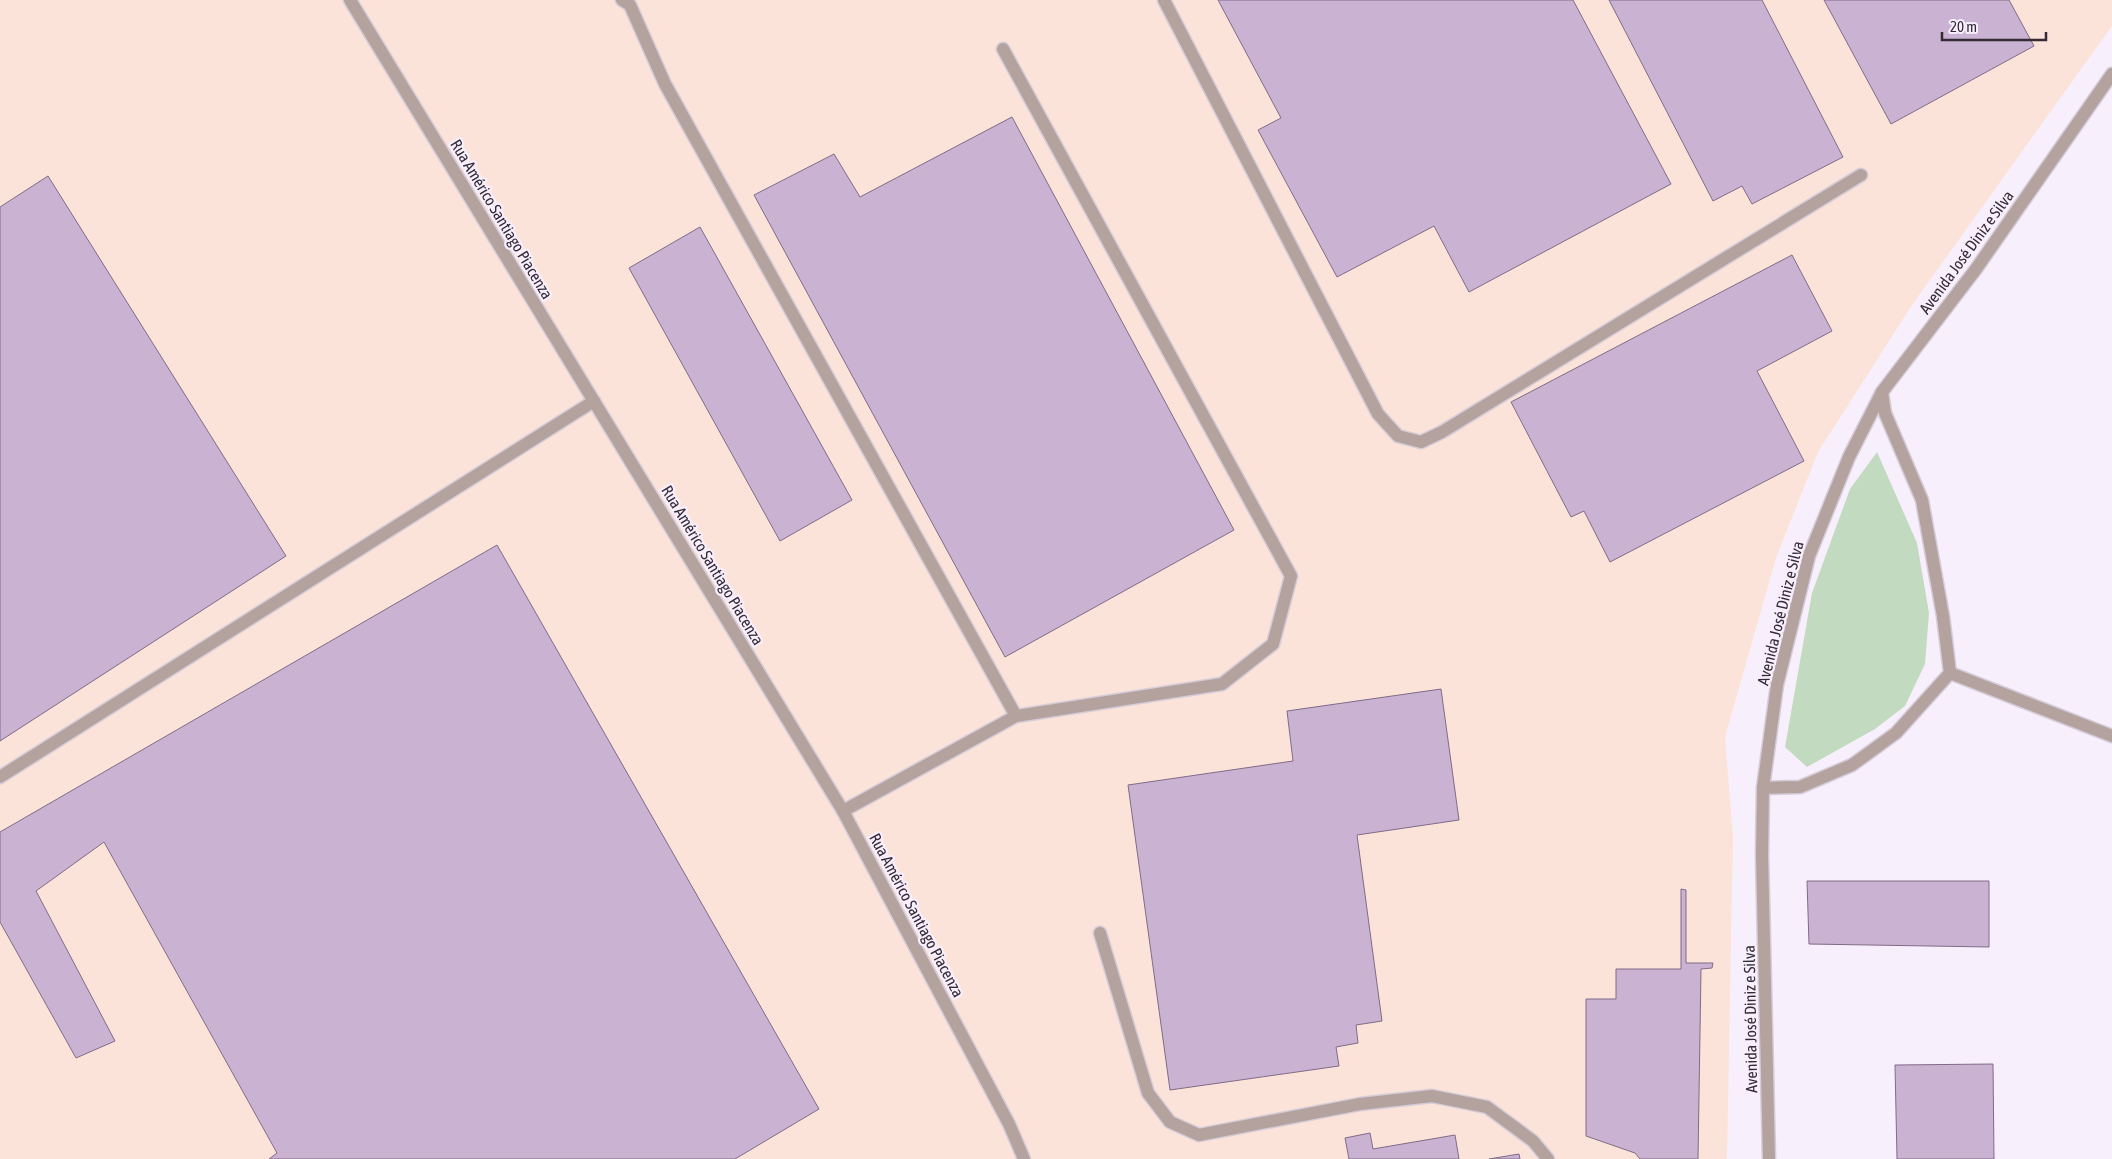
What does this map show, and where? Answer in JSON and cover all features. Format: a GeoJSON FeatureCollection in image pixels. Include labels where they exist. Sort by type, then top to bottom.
{"type":"FeatureCollection","features":[{"type":"Feature","properties":{"kind":"street","name":"Rua Américo Santiago Piacenza"},"geometry":{"type":"LineString","coordinates":[[350,0],[843,811],[1009,1124],[1024,1159]]}},
{"type":"Feature","properties":{"kind":"street"},"geometry":{"type":"LineString","coordinates":[[622,0],[630,5],[665,84],[1016,716]]}},
{"type":"Feature","properties":{"kind":"street"},"geometry":{"type":"LineString","coordinates":[[1164,0],[1378,414],[1398,436],[1421,442],[1442,432],[1860,175]]}},
{"type":"Feature","properties":{"kind":"street"},"geometry":{"type":"LineString","coordinates":[[843,811],[1016,716],[1222,684],[1273,644],[1291,576],[1003,50]]}},
{"type":"Feature","properties":{"kind":"street","name":"Avenida José Diniz e Silva"},"geometry":{"type":"LineString","coordinates":[[1769,1159],[1762,855],[1763,788],[1777,685],[1808,556],[1849,457],[1882,392],[1976,269],[2112,74]]}},
{"type":"Feature","properties":{"kind":"street"},"geometry":{"type":"LineString","coordinates":[[1763,788],[1800,787],[1852,765],[1896,733],[1950,673],[1943,616],[1922,500],[1885,413],[1882,392]]}},
{"type":"Feature","properties":{"kind":"street"},"geometry":{"type":"LineString","coordinates":[[0,777],[594,401]]}},
{"type":"Feature","properties":{"kind":"street"},"geometry":{"type":"LineString","coordinates":[[1950,673],[2112,736]]}},
{"type":"Feature","properties":{"kind":"street"},"geometry":{"type":"LineString","coordinates":[[1100,933],[1148,1093],[1170,1122],[1199,1135],[1360,1104],[1432,1096],[1487,1107],[1533,1141],[1548,1159]]}},
{"type":"Feature","properties":{"kind":"shaded area"},"geometry":{"type":"Polygon","coordinates":[[[0,0],[2112,0],[2112,26],[1912,305],[1818,452],[1776,558],[1725,737],[1733,837],[1727,1159],[0,1159],[0,0]]]}},
{"type":"Feature","properties":{"kind":"green space"},"geometry":{"type":"Polygon","coordinates":[[[1877,452],[1917,543],[1929,613],[1925,664],[1905,706],[1875,729],[1807,767],[1785,747],[1812,593],[1850,489],[1877,452]]]}},
{"type":"Feature","properties":{"kind":"building"},"geometry":{"type":"Polygon","coordinates":[[[1218,0],[1573,0],[1671,184],[1469,292],[1434,226],[1337,277],[1258,130],[1281,118],[1218,0]]]}},
{"type":"Feature","properties":{"kind":"building"},"geometry":{"type":"Polygon","coordinates":[[[1609,0],[1762,0],[1843,157],[1752,204],[1742,186],[1713,201],[1609,0]]]}},
{"type":"Feature","properties":{"kind":"building"},"geometry":{"type":"Polygon","coordinates":[[[1824,0],[2009,0],[2034,46],[1891,124],[1824,0]]]}},
{"type":"Feature","properties":{"kind":"building"},"geometry":{"type":"Polygon","coordinates":[[[1012,117],[1234,530],[1005,657],[754,195],[834,154],[860,197],[1012,117]]]}},
{"type":"Feature","properties":{"kind":"building"},"geometry":{"type":"Polygon","coordinates":[[[48,176],[286,556],[0,741],[0,207],[48,176]]]}},
{"type":"Feature","properties":{"kind":"building"},"geometry":{"type":"Polygon","coordinates":[[[700,227],[852,500],[780,541],[629,268],[700,227]]]}},
{"type":"Feature","properties":{"kind":"building"},"geometry":{"type":"Polygon","coordinates":[[[1792,255],[1832,331],[1757,371],[1804,461],[1610,562],[1584,511],[1571,517],[1511,402],[1792,255]]]}},
{"type":"Feature","properties":{"kind":"building"},"geometry":{"type":"Polygon","coordinates":[[[497,545],[819,1109],[735,1159],[269,1159],[277,1153],[104,842],[36,891],[115,1041],[76,1058],[0,922],[0,832],[497,545]]]}},
{"type":"Feature","properties":{"kind":"building"},"geometry":{"type":"Polygon","coordinates":[[[1441,689],[1459,820],[1357,835],[1382,1021],[1356,1025],[1358,1043],[1336,1047],[1339,1066],[1170,1090],[1128,785],[1293,761],[1287,711],[1441,689]]]}},
{"type":"Feature","properties":{"kind":"building"},"geometry":{"type":"Polygon","coordinates":[[[1807,881],[1989,881],[1989,947],[1809,944],[1807,881]]]}},
{"type":"Feature","properties":{"kind":"building"},"geometry":{"type":"Polygon","coordinates":[[[1681,889],[1686,890],[1686,963],[1713,963],[1712,968],[1701,969],[1698,1159],[1640,1159],[1635,1153],[1586,1136],[1586,999],[1616,999],[1616,969],[1681,969],[1681,889]]]}},
{"type":"Feature","properties":{"kind":"building"},"geometry":{"type":"Polygon","coordinates":[[[1993,1064],[1994,1159],[1897,1159],[1895,1065],[1993,1064]]]}},
{"type":"Feature","properties":{"kind":"building"},"geometry":{"type":"Polygon","coordinates":[[[1370,1133],[1373,1149],[1455,1135],[1459,1159],[1349,1159],[1345,1138],[1370,1133]]]}},
{"type":"Feature","properties":{"kind":"building"},"geometry":{"type":"Polygon","coordinates":[[[1519,1154],[1520,1159],[1489,1159],[1519,1154]]]}}]}
